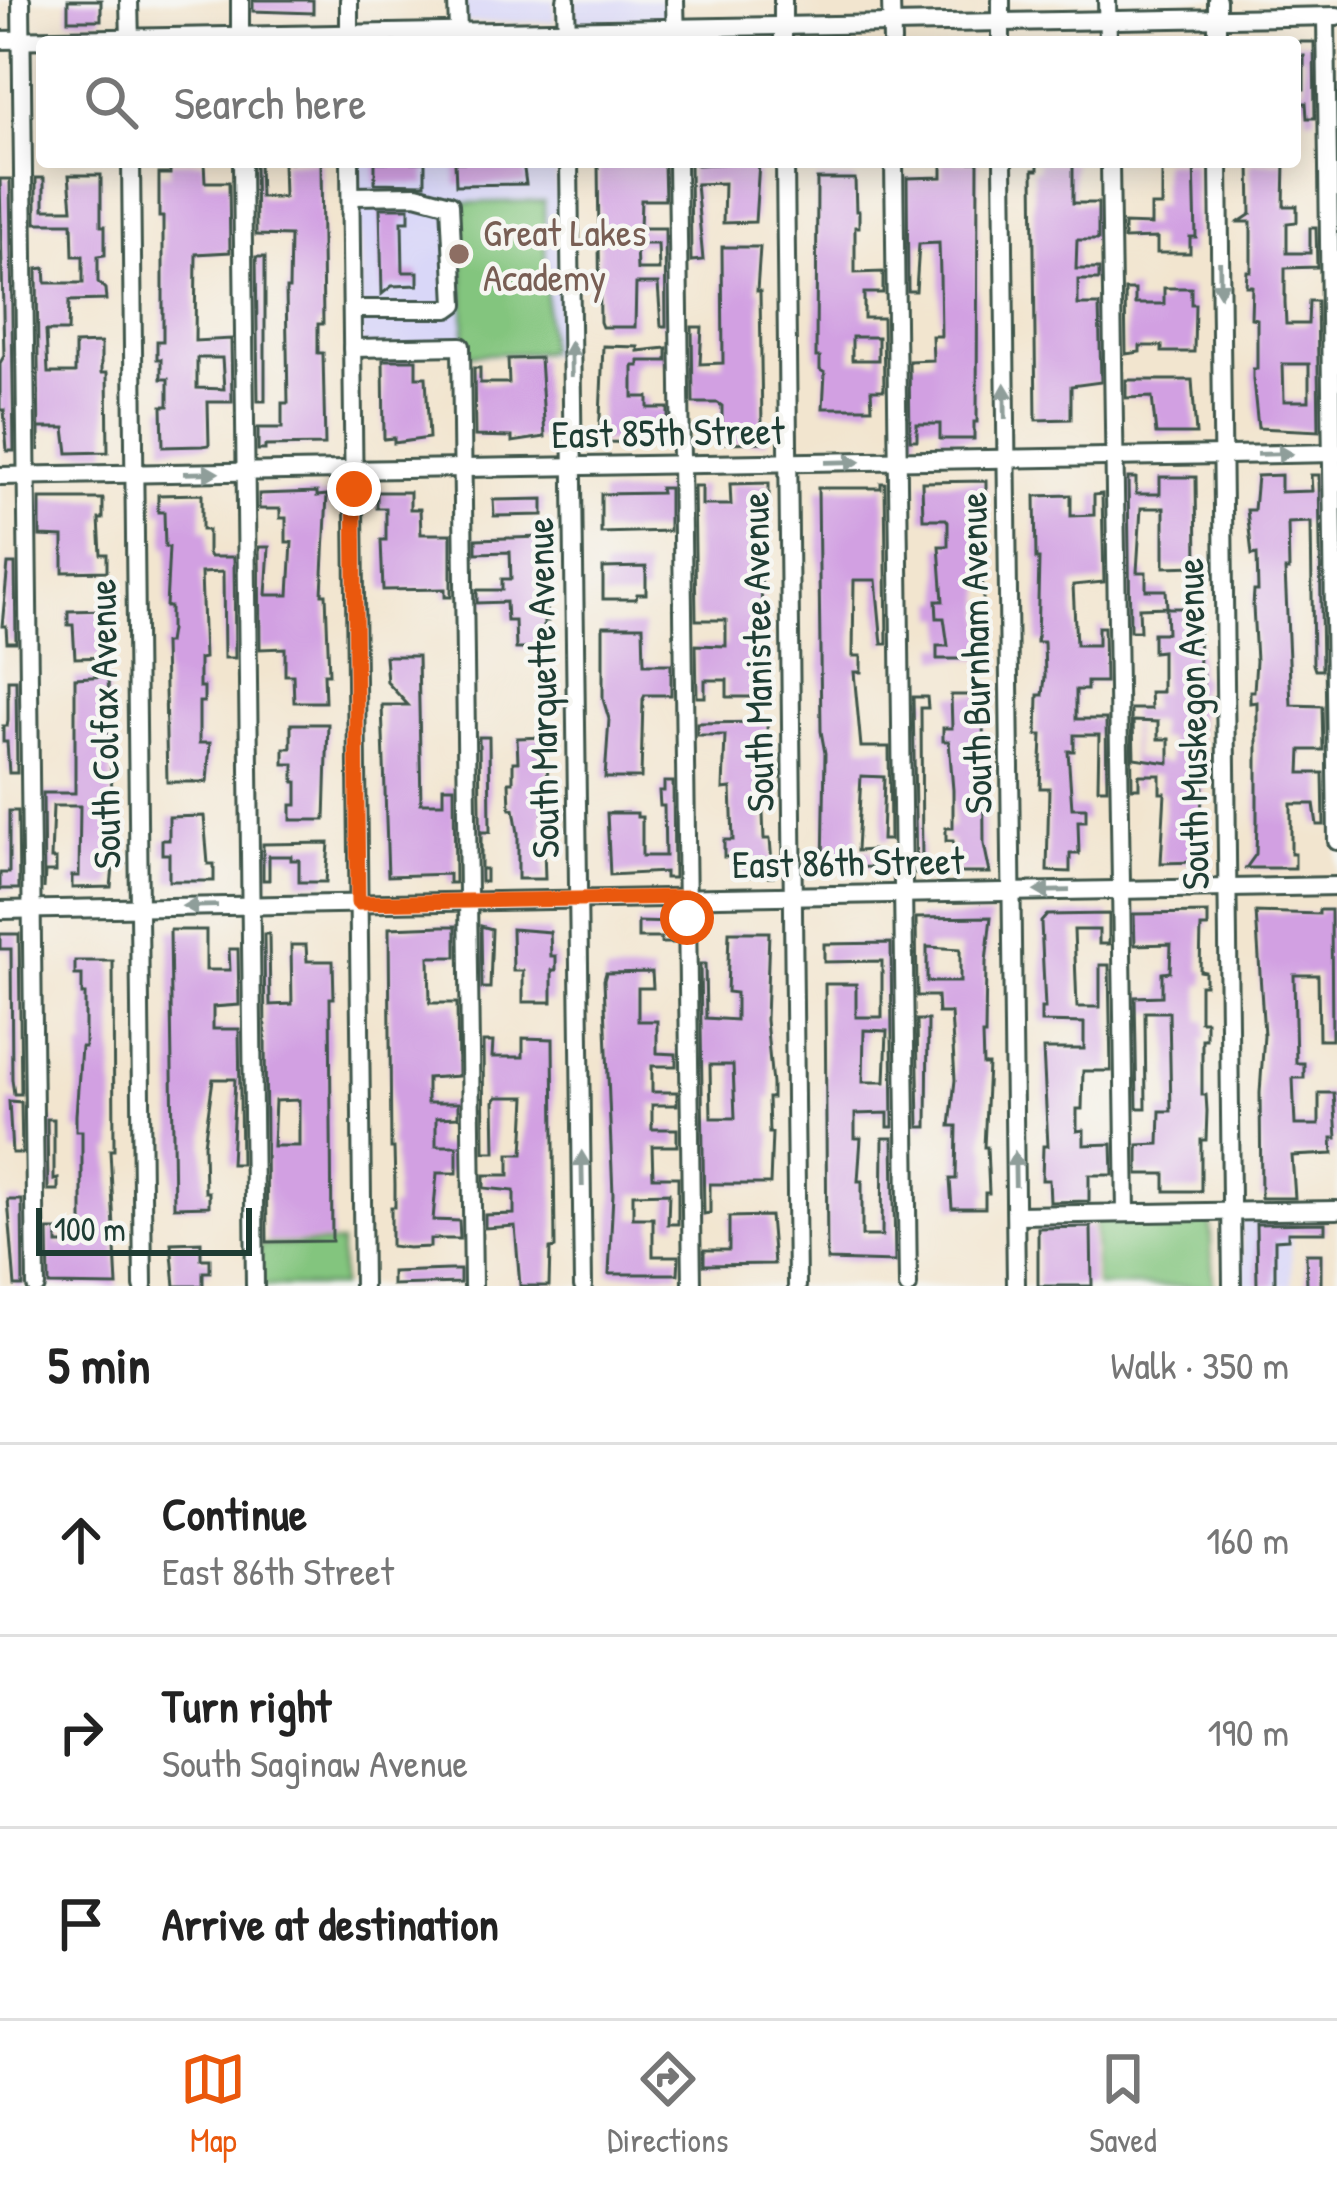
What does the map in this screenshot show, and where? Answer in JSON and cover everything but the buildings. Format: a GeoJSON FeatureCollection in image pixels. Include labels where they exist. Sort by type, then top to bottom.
{"type":"FeatureCollection","features":[{"type":"Feature","properties":{"kind":"street"},"geometry":{"type":"LineString","coordinates":[[21,0],[36,1286]]}},
{"type":"Feature","properties":{"kind":"street"},"geometry":{"type":"LineString","coordinates":[[129,0],[130,36]]}},
{"type":"Feature","properties":{"kind":"street"},"geometry":{"type":"LineString","coordinates":[[240,0],[240,36]]}},
{"type":"Feature","properties":{"kind":"street"},"geometry":{"type":"LineString","coordinates":[[349,0],[349,36]]}},
{"type":"Feature","properties":{"kind":"street"},"geometry":{"type":"LineString","coordinates":[[457,0],[458,32]]}},
{"type":"Feature","properties":{"kind":"street"},"geometry":{"type":"LineString","coordinates":[[566,0],[567,36]]}},
{"type":"Feature","properties":{"kind":"street"},"geometry":{"type":"LineString","coordinates":[[675,0],[676,35]]}},
{"type":"Feature","properties":{"kind":"street"},"geometry":{"type":"LineString","coordinates":[[783,0],[783,34]]}},
{"type":"Feature","properties":{"kind":"street"},"geometry":{"type":"LineString","coordinates":[[891,0],[891,33]]}},
{"type":"Feature","properties":{"kind":"street"},"geometry":{"type":"LineString","coordinates":[[1001,0],[1001,36]]}},
{"type":"Feature","properties":{"kind":"street"},"geometry":{"type":"LineString","coordinates":[[1107,0],[1108,36]]}},
{"type":"Feature","properties":{"kind":"street"},"geometry":{"type":"LineString","coordinates":[[385,36],[891,33],[1217,9],[1332,16],[1337,841]]}},
{"type":"Feature","properties":{"kind":"street"},"geometry":{"type":"LineString","coordinates":[[0,40],[36,40]]}},
{"type":"Feature","properties":{"kind":"street","name":"South Colfax Avenue"},"geometry":{"type":"LineString","coordinates":[[131,168],[142,1286]]}},
{"type":"Feature","properties":{"kind":"street"},"geometry":{"type":"LineString","coordinates":[[242,168],[255,1286]]}},
{"type":"Feature","properties":{"kind":"street"},"geometry":{"type":"LineString","coordinates":[[350,168],[363,1286]]}},
{"type":"Feature","properties":{"kind":"street","name":"South Marquette Avenue"},"geometry":{"type":"LineString","coordinates":[[568,168],[583,1286]]}},
{"type":"Feature","properties":{"kind":"street"},"geometry":{"type":"LineString","coordinates":[[677,168],[692,1286]]}},
{"type":"Feature","properties":{"kind":"street","name":"South Manistee Avenue"},"geometry":{"type":"LineString","coordinates":[[784,168],[797,1286]]}},
{"type":"Feature","properties":{"kind":"street"},"geometry":{"type":"LineString","coordinates":[[894,168],[908,1286]]}},
{"type":"Feature","properties":{"kind":"street","name":"South Burnham Avenue"},"geometry":{"type":"LineString","coordinates":[[1003,168],[1016,1286]]}},
{"type":"Feature","properties":{"kind":"street"},"geometry":{"type":"LineString","coordinates":[[1110,168],[1126,1214]]}},
{"type":"Feature","properties":{"kind":"street","name":"South Muskegon Avenue"},"geometry":{"type":"LineString","coordinates":[[1219,168],[1232,1286]]}},
{"type":"Feature","properties":{"kind":"street"},"geometry":{"type":"LineString","coordinates":[[351,196],[416,195],[450,204],[455,304],[448,309],[352,309]]}},
{"type":"Feature","properties":{"kind":"street"},"geometry":{"type":"LineString","coordinates":[[352,348],[461,346],[472,1286]]}},
{"type":"Feature","properties":{"kind":"street","name":"East 85th Street"},"geometry":{"type":"LineString","coordinates":[[0,476],[1336,453]]}},
{"type":"Feature","properties":{"kind":"street","name":"East 86th Street"},"geometry":{"type":"LineString","coordinates":[[0,910],[1337,886]]}},
{"type":"Feature","properties":{"kind":"street"},"geometry":{"type":"LineString","coordinates":[[1016,1215],[1337,1210]]}},
{"type":"Feature","properties":{"kind":"shaded area"},"geometry":{"type":"Polygon","coordinates":[[[457,0],[554,0],[554,22],[458,23],[457,0]]]}},
{"type":"Feature","properties":{"kind":"shaded area"},"geometry":{"type":"Polygon","coordinates":[[[575,0],[675,0],[675,19],[575,22],[575,0]]]}},
{"type":"Feature","properties":{"kind":"shaded area","name":"Great Lakes Academy"},"geometry":{"type":"Polygon","coordinates":[[[358,168],[556,168],[559,355],[461,357],[461,347],[361,348],[358,168]]]}},
{"type":"Feature","properties":{"kind":"shaded area"},"geometry":{"type":"Polygon","coordinates":[[[1291,1211],[1292,1286],[1243,1286],[1241,1212],[1291,1211]]]}},
{"type":"Feature","properties":{"kind":"green space"},"geometry":{"type":"Polygon","coordinates":[[[544,201],[548,352],[465,355],[462,203],[544,201]]]}},
{"type":"Feature","properties":{"kind":"green space"},"geometry":{"type":"Polygon","coordinates":[[[1210,1218],[1213,1286],[1096,1286],[1095,1219],[1210,1218]]]}},
{"type":"Feature","properties":{"kind":"green space"},"geometry":{"type":"Polygon","coordinates":[[[341,1243],[341,1286],[261,1286],[260,1245],[341,1243]]]}},
{"type":"Feature","properties":{"kind":"place","name":"Great Lakes Academy"},"geometry":{"type":"Point","coordinates":[459,254]}},
{"type":"Feature","properties":{"kind":"route"},"geometry":{"type":"LineString","coordinates":[[354,489],[358,903],[687,897],[687,918]]}}]}
